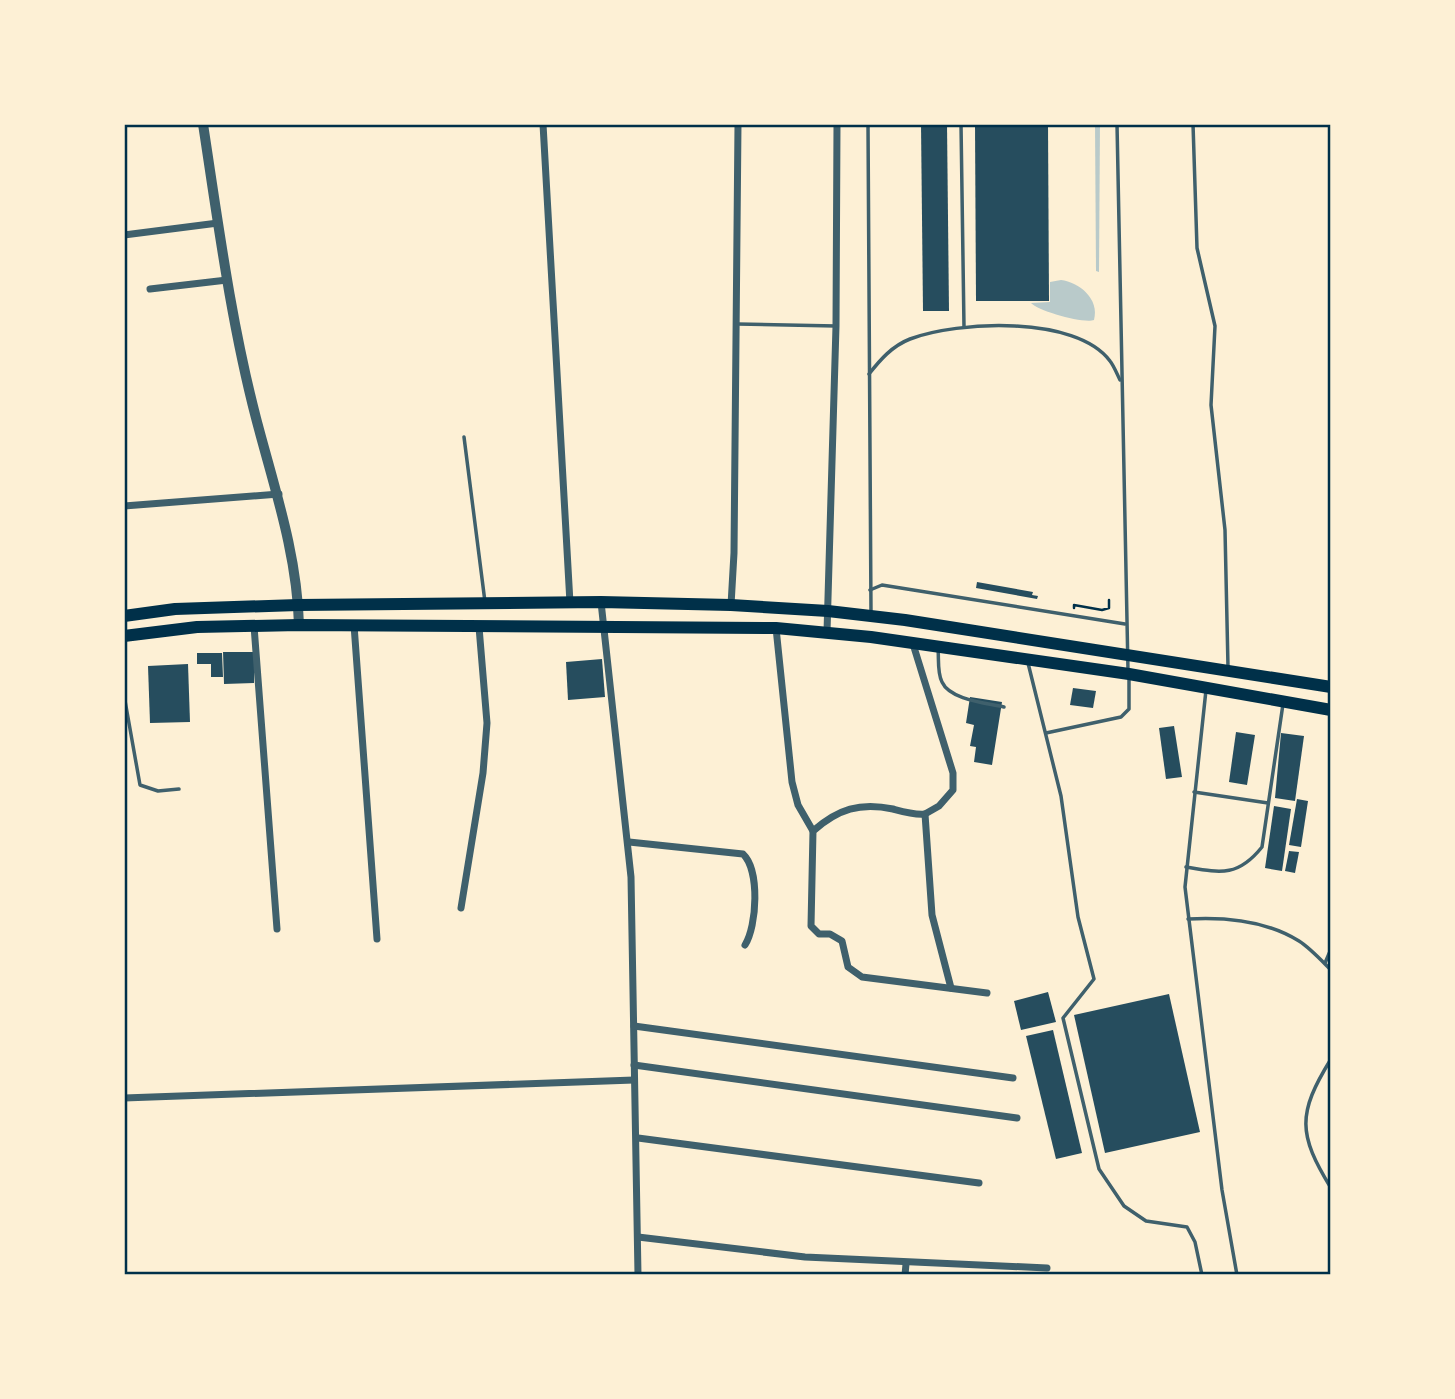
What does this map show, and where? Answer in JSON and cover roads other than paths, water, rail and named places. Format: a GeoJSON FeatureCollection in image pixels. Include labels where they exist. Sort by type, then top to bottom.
{"type":"FeatureCollection","features":[{"type":"Feature","properties":{"kind":"highway"},"geometry":{"type":"LineString","coordinates":[[124,616],[175,609],[298,605],[601,602],[731,605],[871,616],[1126,653],[1331,687]]}},
{"type":"Feature","properties":{"kind":"highway"},"geometry":{"type":"LineString","coordinates":[[124,636],[197,627],[299,625],[776,628],[871,637],[1129,674],[1331,710]]}},
{"type":"Feature","properties":{"kind":"street"},"geometry":{"type":"LineString","coordinates":[[203,124],[227,280],[256,417],[292,550],[299,625]]}},
{"type":"Feature","properties":{"kind":"street"},"geometry":{"type":"LineString","coordinates":[[543,124],[570,603]]}},
{"type":"Feature","properties":{"kind":"street"},"geometry":{"type":"LineString","coordinates":[[731,605],[734,553],[734,324],[738,124]]}},
{"type":"Feature","properties":{"kind":"street"},"geometry":{"type":"LineString","coordinates":[[827,632],[836,326],[837,124]]}},
{"type":"Feature","properties":{"kind":"street"},"geometry":{"type":"LineString","coordinates":[[124,235],[218,222]]}},
{"type":"Feature","properties":{"kind":"street"},"geometry":{"type":"LineString","coordinates":[[150,289],[227,280]]}},
{"type":"Feature","properties":{"kind":"street"},"geometry":{"type":"LineString","coordinates":[[124,506],[279,494]]}},
{"type":"Feature","properties":{"kind":"street"},"geometry":{"type":"LineString","coordinates":[[601,602],[629,842],[634,1080],[638,1138],[638,1275]]}},
{"type":"Feature","properties":{"kind":"street"},"geometry":{"type":"LineString","coordinates":[[354,625],[377,939]]}},
{"type":"Feature","properties":{"kind":"street"},"geometry":{"type":"LineString","coordinates":[[254,626],[277,929]]}},
{"type":"Feature","properties":{"kind":"street"},"geometry":{"type":"LineString","coordinates":[[461,908],[484,773],[487,723],[479,626]]}},
{"type":"Feature","properties":{"kind":"street"},"geometry":{"type":"LineString","coordinates":[[776,628],[792,782],[798,805],[813,831],[809,917],[814,931],[830,934],[842,942],[849,967],[862,977],[987,993]]}},
{"type":"Feature","properties":{"kind":"street"},"geometry":{"type":"LineString","coordinates":[[813,831],[827,819],[852,806],[872,805],[925,814],[949,796],[954,783],[913,644]]}},
{"type":"Feature","properties":{"kind":"street"},"geometry":{"type":"LineString","coordinates":[[925,814],[932,915],[951,988]]}},
{"type":"Feature","properties":{"kind":"street"},"geometry":{"type":"LineString","coordinates":[[629,842],[743,854],[752,868],[754,922],[745,945]]}},
{"type":"Feature","properties":{"kind":"street"},"geometry":{"type":"LineString","coordinates":[[634,1026],[1013,1078]]}},
{"type":"Feature","properties":{"kind":"street"},"geometry":{"type":"LineString","coordinates":[[634,1065],[1017,1118]]}},
{"type":"Feature","properties":{"kind":"street"},"geometry":{"type":"LineString","coordinates":[[124,1098],[634,1080]]}},
{"type":"Feature","properties":{"kind":"street"},"geometry":{"type":"LineString","coordinates":[[638,1138],[979,1183]]}},
{"type":"Feature","properties":{"kind":"street"},"geometry":{"type":"LineString","coordinates":[[638,1237],[805,1257],[906,1264],[943,1262],[1046,1268]]}},
{"type":"Feature","properties":{"kind":"street"},"geometry":{"type":"LineString","coordinates":[[905,1275],[906,1264]]}},
{"type":"Feature","properties":{"kind":"lane"},"geometry":{"type":"LineString","coordinates":[[869,124],[871,637]]}},
{"type":"Feature","properties":{"kind":"lane"},"geometry":{"type":"LineString","coordinates":[[961,124],[964,327]]}},
{"type":"Feature","properties":{"kind":"lane"},"geometry":{"type":"LineString","coordinates":[[1046,733],[1121,717],[1129,709],[1125,624],[1118,124]]}},
{"type":"Feature","properties":{"kind":"lane"},"geometry":{"type":"LineString","coordinates":[[1192,124],[1197,248],[1215,326],[1211,405],[1225,530],[1228,669]]}},
{"type":"Feature","properties":{"kind":"lane"},"geometry":{"type":"LineString","coordinates":[[734,324],[836,326]]}},
{"type":"Feature","properties":{"kind":"lane"},"geometry":{"type":"LineString","coordinates":[[868,375],[882,357],[908,340],[964,327],[999,326],[1055,331],[1091,345],[1110,360],[1121,382]]}},
{"type":"Feature","properties":{"kind":"lane"},"geometry":{"type":"LineString","coordinates":[[464,437],[485,604]]}},
{"type":"Feature","properties":{"kind":"lane"},"geometry":{"type":"LineString","coordinates":[[870,590],[882,585],[1125,624]]}},
{"type":"Feature","properties":{"kind":"lane"},"geometry":{"type":"LineString","coordinates":[[938,648],[941,681],[945,687],[968,698],[1004,706]]}},
{"type":"Feature","properties":{"kind":"lane"},"geometry":{"type":"LineString","coordinates":[[1028,660],[1067,827],[1078,917],[1094,979],[1063,1018],[1099,1169],[1124,1206],[1146,1220],[1187,1227],[1195,1242],[1202,1275]]}},
{"type":"Feature","properties":{"kind":"lane"},"geometry":{"type":"LineString","coordinates":[[1206,689],[1185,867],[1188,919],[1222,1190],[1237,1275]]}},
{"type":"Feature","properties":{"kind":"lane"},"geometry":{"type":"LineString","coordinates":[[124,695],[140,785],[158,791],[179,789]]}},
{"type":"Feature","properties":{"kind":"lane"},"geometry":{"type":"LineString","coordinates":[[1185,867],[1217,873],[1238,869],[1250,863],[1262,847],[1283,702]]}},
{"type":"Feature","properties":{"kind":"lane"},"geometry":{"type":"LineString","coordinates":[[1194,792],[1268,803]]}},
{"type":"Feature","properties":{"kind":"lane"},"geometry":{"type":"LineString","coordinates":[[1188,919],[1225,919],[1284,932],[1302,942],[1331,970]]}},
{"type":"Feature","properties":{"kind":"lane"},"geometry":{"type":"LineString","coordinates":[[1324,964],[1331,949]]}},
{"type":"Feature","properties":{"kind":"lane"},"geometry":{"type":"LineString","coordinates":[[1331,1059],[1304,1111],[1303,1131],[1308,1148],[1331,1188]]}}]}
